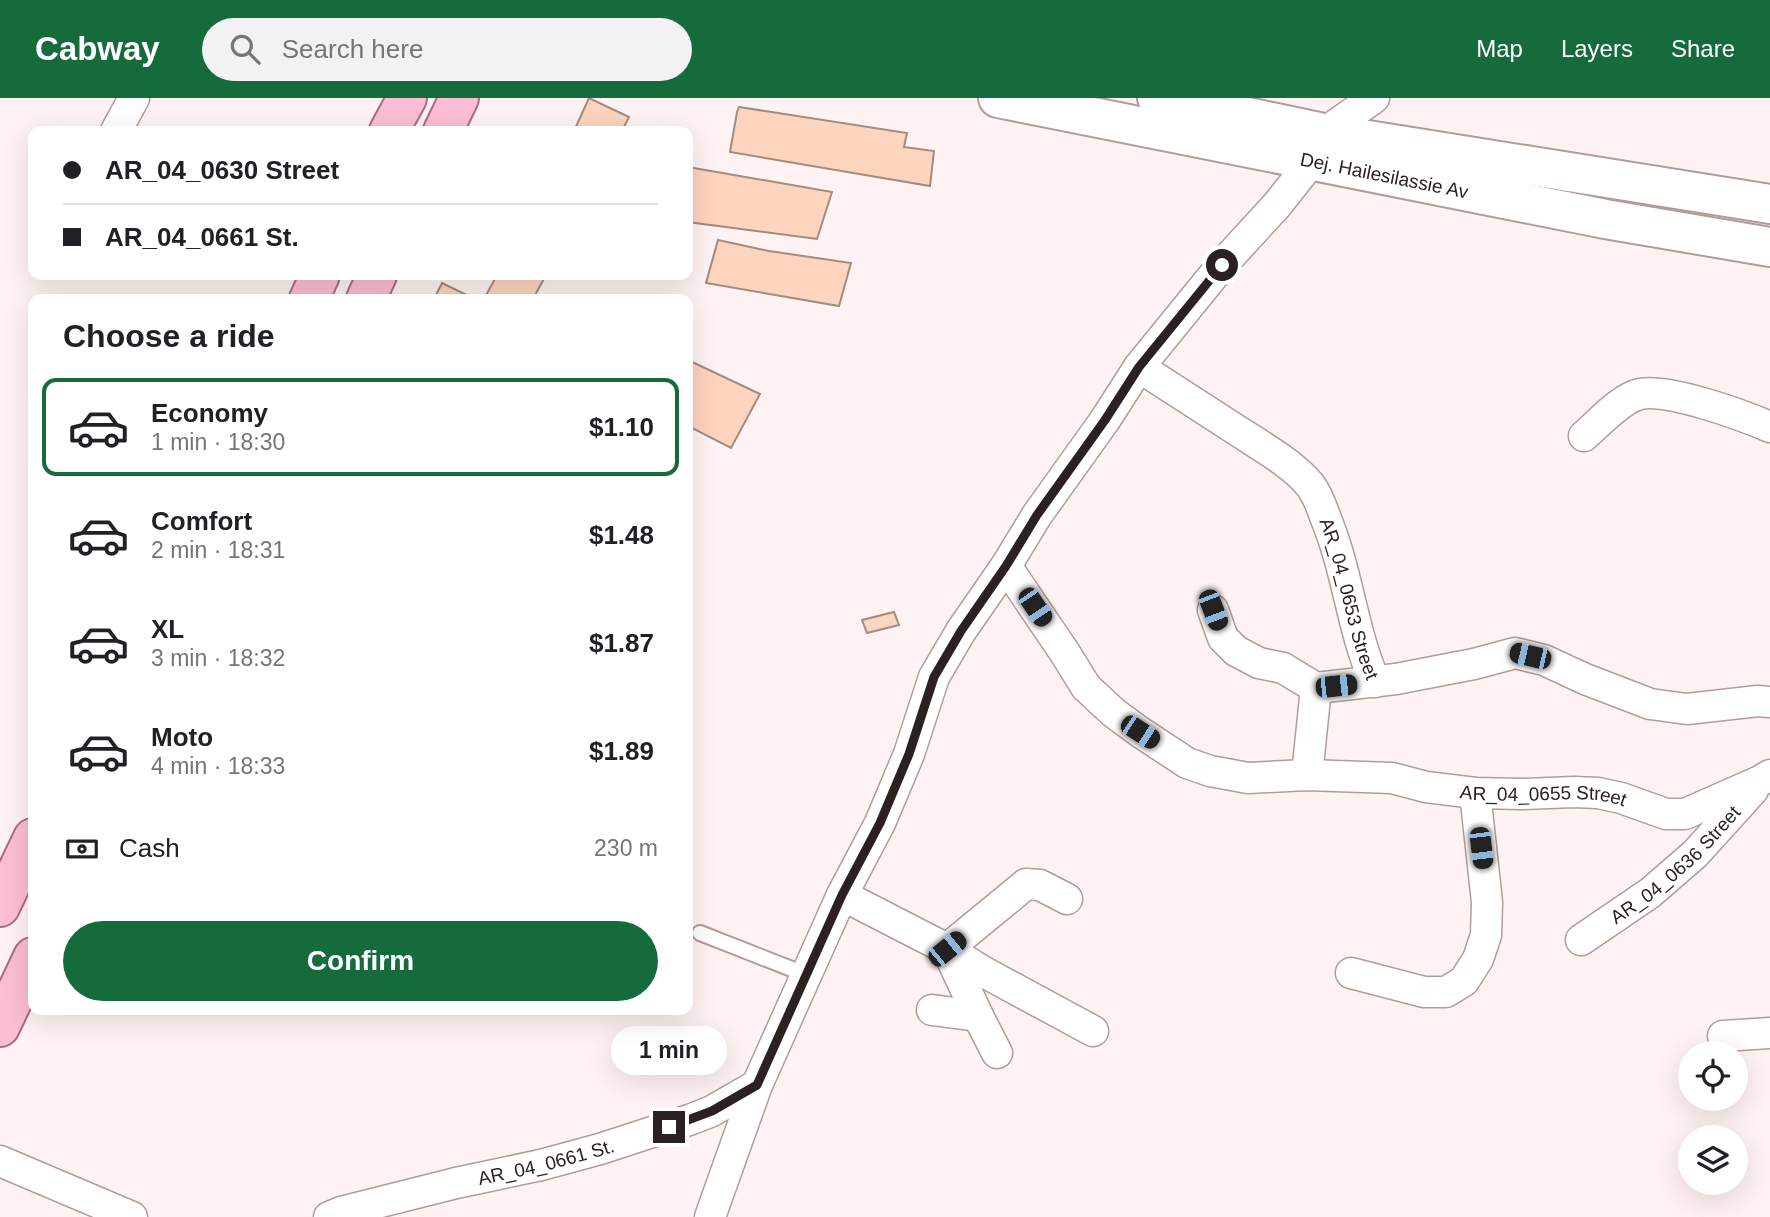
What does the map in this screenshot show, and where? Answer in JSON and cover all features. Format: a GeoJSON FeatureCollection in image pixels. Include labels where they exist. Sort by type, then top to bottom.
{"type":"FeatureCollection","features":[{"type":"Feature","properties":{"kind":"main road"},"geometry":{"type":"LineString","coordinates":[[392,126],[407,98]]}},
{"type":"Feature","properties":{"kind":"main road"},"geometry":{"type":"LineString","coordinates":[[445,126],[459,98]]}},
{"type":"Feature","properties":{"kind":"main road","name":"Dej. Hailesilassie Av"},"geometry":{"type":"LineString","coordinates":[[998,98],[1318,147],[1770,204]]}},
{"type":"Feature","properties":{"kind":"main road","name":"Dej. Hailesilassie Av"},"geometry":{"type":"LineString","coordinates":[[1157,98],[1318,147],[1605,219],[1770,247]]}},
{"type":"Feature","properties":{"kind":"main road"},"geometry":{"type":"LineString","coordinates":[[0,907],[18,851]]}},
{"type":"Feature","properties":{"kind":"main road"},"geometry":{"type":"LineString","coordinates":[[0,1027],[28,968]]}},
{"type":"Feature","properties":{"kind":"street"},"geometry":{"type":"LineString","coordinates":[[119,126],[134,98]]}},
{"type":"Feature","properties":{"kind":"street"},"geometry":{"type":"LineString","coordinates":[[710,1217],[757,1085],[842,895],[880,823],[909,754],[934,677],[961,631],[1139,367],[1222,265],[1277,205],[1318,147],[1374,98]]}},
{"type":"Feature","properties":{"kind":"street","name":"AR_04_0653 Street"},"geometry":{"type":"LineString","coordinates":[[1139,367],[1262,446],[1311,486],[1332,533],[1346,577],[1355,623],[1375,682],[1474,664],[1515,653],[1544,660],[1650,704],[1687,709],[1770,702]]}},
{"type":"Feature","properties":{"kind":"street"},"geometry":{"type":"LineString","coordinates":[[1584,436],[1626,400],[1640,394],[1662,394],[1705,404],[1770,428]]}},
{"type":"Feature","properties":{"kind":"street","name":"AR_04_0655 Street"},"geometry":{"type":"LineString","coordinates":[[1006,566],[1086,687],[1140,732],[1187,763],[1210,771],[1248,778],[1307,775],[1392,778],[1426,787],[1475,793],[1598,793],[1666,814],[1685,814],[1765,778]]}},
{"type":"Feature","properties":{"kind":"street"},"geometry":{"type":"LineString","coordinates":[[1213,610],[1223,638],[1236,651],[1259,663],[1283,668],[1316,688],[1375,682]]}},
{"type":"Feature","properties":{"kind":"street"},"geometry":{"type":"LineString","coordinates":[[1307,775],[1316,688]]}},
{"type":"Feature","properties":{"kind":"street","name":"AR_04_0636 Street"},"geometry":{"type":"LineString","coordinates":[[1581,940],[1650,893],[1695,854],[1765,778]]}},
{"type":"Feature","properties":{"kind":"street"},"geometry":{"type":"LineString","coordinates":[[1351,973],[1424,992],[1446,992],[1464,981],[1478,959],[1486,935],[1487,902],[1475,793]]}},
{"type":"Feature","properties":{"kind":"street"},"geometry":{"type":"LineString","coordinates":[[947,949],[1026,884],[1040,885],[1067,900]]}},
{"type":"Feature","properties":{"kind":"street"},"geometry":{"type":"LineString","coordinates":[[842,895],[947,949],[1093,1031]]}},
{"type":"Feature","properties":{"kind":"street"},"geometry":{"type":"LineString","coordinates":[[947,949],[997,1053]]}},
{"type":"Feature","properties":{"kind":"street"},"geometry":{"type":"LineString","coordinates":[[932,1010],[978,1016]]}},
{"type":"Feature","properties":{"kind":"street"},"geometry":{"type":"LineString","coordinates":[[1723,1036],[1770,1033]]}},
{"type":"Feature","properties":{"kind":"street","name":"AR_04_0661 St."},"geometry":{"type":"LineString","coordinates":[[329,1217],[600,1149],[712,1111],[757,1085]]}},
{"type":"Feature","properties":{"kind":"street"},"geometry":{"type":"LineString","coordinates":[[0,1160],[132,1217]]}},
{"type":"Feature","properties":{"kind":"lane"},"geometry":{"type":"LineString","coordinates":[[700,933],[807,975]]}},
{"type":"Feature","properties":{"kind":"building"},"geometry":{"type":"Polygon","coordinates":[[[589,98],[629,117],[624,126],[576,126],[589,98]]]}},
{"type":"Feature","properties":{"kind":"building"},"geometry":{"type":"Polygon","coordinates":[[[739,107],[907,133],[904,147],[934,151],[930,186],[730,152],[739,107]]]}},
{"type":"Feature","properties":{"kind":"building"},"geometry":{"type":"Polygon","coordinates":[[[693,168],[832,192],[817,239],[693,223],[693,168]]]}},
{"type":"Feature","properties":{"kind":"building"},"geometry":{"type":"Polygon","coordinates":[[[718,240],[769,251],[851,263],[839,306],[706,283],[718,240]]]}},
{"type":"Feature","properties":{"kind":"building"},"geometry":{"type":"Polygon","coordinates":[[[494,280],[543,280],[536,294],[487,294],[494,280]]]}},
{"type":"Feature","properties":{"kind":"building"},"geometry":{"type":"Polygon","coordinates":[[[442,283],[465,294],[436,294],[442,283]]]}},
{"type":"Feature","properties":{"kind":"building"},"geometry":{"type":"Polygon","coordinates":[[[693,362],[760,394],[731,448],[693,429],[693,362]]]}},
{"type":"Feature","properties":{"kind":"building"},"geometry":{"type":"Polygon","coordinates":[[[894,612],[899,625],[867,633],[862,620],[894,612]]]}},
{"type":"Feature","properties":{"kind":"route"},"geometry":{"type":"LineString","coordinates":[[669,1127],[712,1111],[757,1085],[842,895],[880,823],[909,754],[934,677],[1037,515],[1139,367],[1222,265]]}}]}
